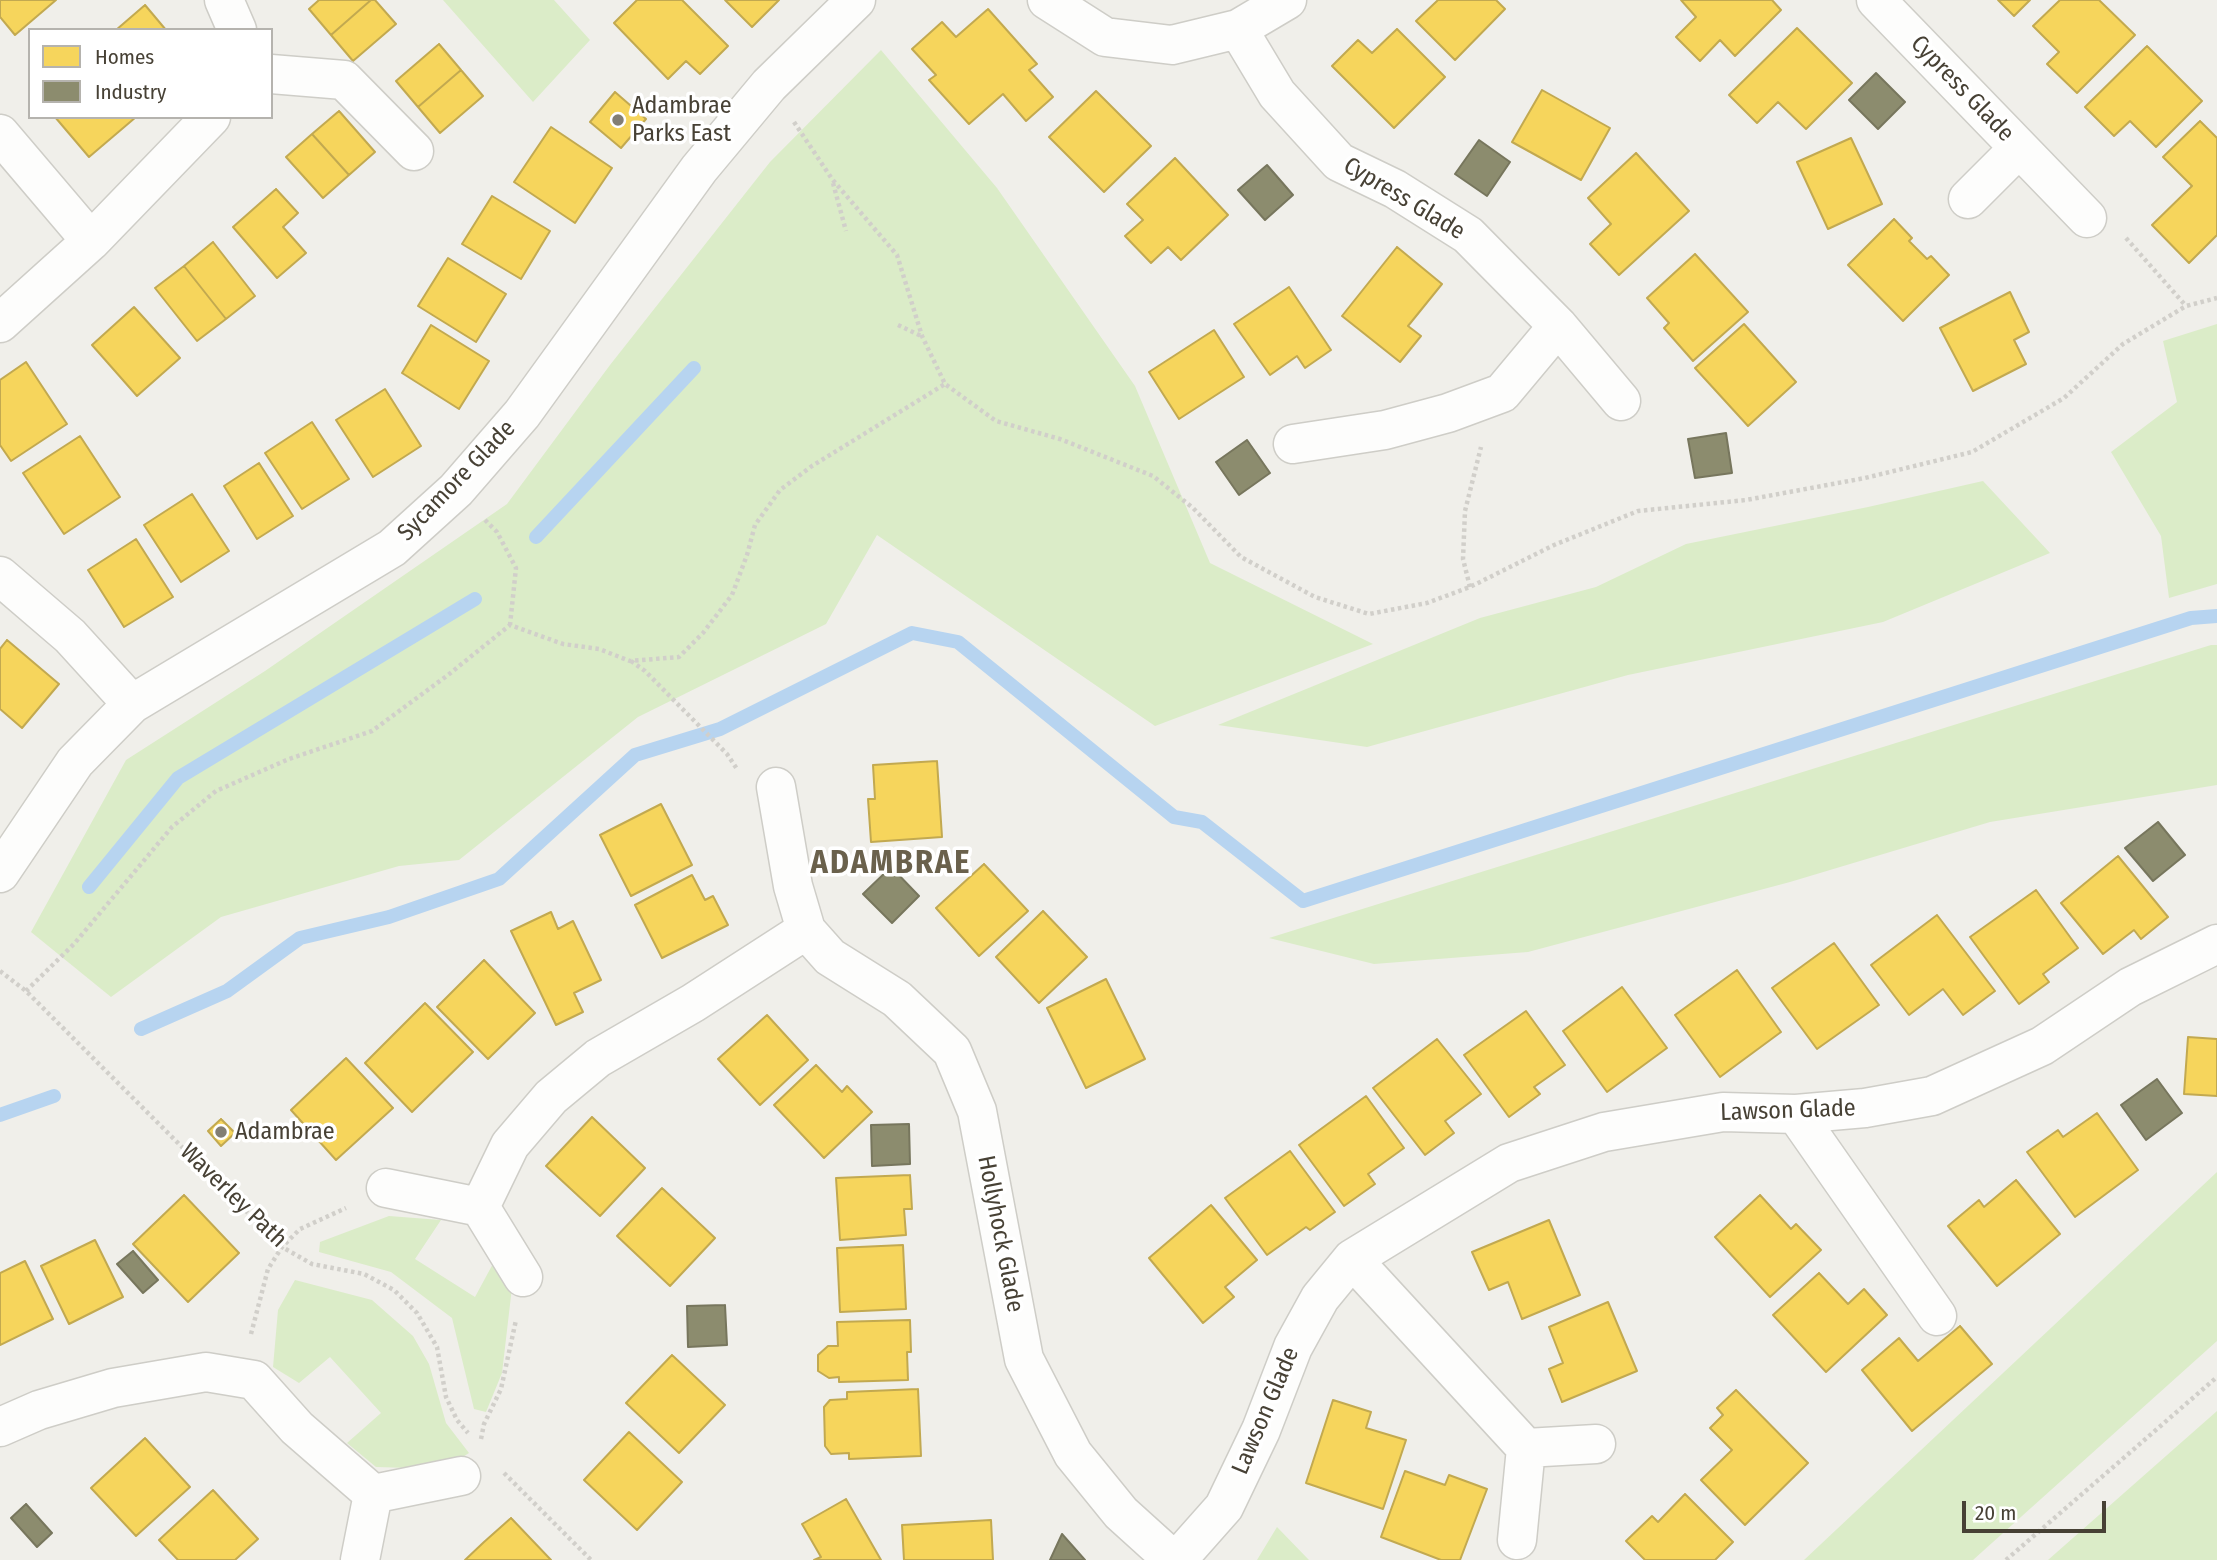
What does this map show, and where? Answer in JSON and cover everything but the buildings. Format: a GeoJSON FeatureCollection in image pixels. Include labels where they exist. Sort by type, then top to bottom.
{"type":"FeatureCollection","features":[{"type":"Feature","properties":{"kind":"street"},"geometry":{"type":"LineString","coordinates":[[224,0],[236,28]]}},
{"type":"Feature","properties":{"kind":"street","name":"Sycamore Glade"},"geometry":{"type":"LineString","coordinates":[[0,873],[75,762],[132,704],[392,548],[456,490],[522,414],[699,169],[769,85],[856,0]]}},
{"type":"Feature","properties":{"kind":"street"},"geometry":{"type":"LineString","coordinates":[[1047,0],[1105,37],[1172,45],[1238,29],[1287,0]]}},
{"type":"Feature","properties":{"kind":"street","name":"Cypress Glade"},"geometry":{"type":"LineString","coordinates":[[1876,0],[2087,218]]}},
{"type":"Feature","properties":{"kind":"street","name":"Cypress Glade"},"geometry":{"type":"LineString","coordinates":[[1238,29],[1277,94],[1339,162],[1395,189],[1468,236],[1558,326],[1620,401]]}},
{"type":"Feature","properties":{"kind":"street"},"geometry":{"type":"LineString","coordinates":[[273,74],[344,80],[414,151]]}},
{"type":"Feature","properties":{"kind":"street"},"geometry":{"type":"LineString","coordinates":[[0,323],[91,241],[209,119]]}},
{"type":"Feature","properties":{"kind":"street"},"geometry":{"type":"LineString","coordinates":[[0,134],[91,241]]}},
{"type":"Feature","properties":{"kind":"street","name":"Cypress Glade"},"geometry":{"type":"LineString","coordinates":[[1968,199],[2019,148]]}},
{"type":"Feature","properties":{"kind":"street"},"geometry":{"type":"LineString","coordinates":[[1293,444],[1385,430],[1448,413],[1502,393],[1558,326]]}},
{"type":"Feature","properties":{"kind":"street"},"geometry":{"type":"LineString","coordinates":[[0,576],[70,636],[132,704]]}},
{"type":"Feature","properties":{"kind":"street","name":"Hollyhock Glade"},"geometry":{"type":"LineString","coordinates":[[776,787],[793,886],[806,930],[830,957],[897,999],[951,1051],[977,1111],[1024,1360],[1073,1454],[1121,1513],[1175,1560]]}},
{"type":"Feature","properties":{"kind":"street"},"geometry":{"type":"LineString","coordinates":[[480,1207],[510,1145],[551,1097],[598,1058],[693,1003],[806,930]]}},
{"type":"Feature","properties":{"kind":"street","name":"Lawson Glade"},"geometry":{"type":"LineString","coordinates":[[1175,1560],[1224,1507],[1261,1430],[1293,1346],[1320,1298],[1352,1259],[1509,1163],[1604,1132],[1723,1112],[1797,1114],[1865,1108],[1931,1096],[2042,1046],[2130,987],[2217,944]]}},
{"type":"Feature","properties":{"kind":"street"},"geometry":{"type":"LineString","coordinates":[[1797,1114],[1937,1316]]}},
{"type":"Feature","properties":{"kind":"street"},"geometry":{"type":"LineString","coordinates":[[386,1188],[480,1207],[523,1277]]}},
{"type":"Feature","properties":{"kind":"street"},"geometry":{"type":"LineString","coordinates":[[1352,1259],[1526,1448],[1517,1540]]}},
{"type":"Feature","properties":{"kind":"street"},"geometry":{"type":"LineString","coordinates":[[0,1427],[39,1410],[113,1388],[206,1372],[254,1380],[297,1428],[373,1494]]}},
{"type":"Feature","properties":{"kind":"street"},"geometry":{"type":"LineString","coordinates":[[1526,1448],[1596,1444]]}},
{"type":"Feature","properties":{"kind":"street"},"geometry":{"type":"LineString","coordinates":[[373,1494],[470,1462]]}},
{"type":"Feature","properties":{"kind":"street"},"geometry":{"type":"LineString","coordinates":[[360,1560],[373,1494]]}},
{"type":"Feature","properties":{"kind":"path"},"geometry":{"type":"LineString","coordinates":[[832,179],[846,230]]}},
{"type":"Feature","properties":{"kind":"path"},"geometry":{"type":"LineString","coordinates":[[2087,218],[2114,225],[2186,306]]}},
{"type":"Feature","properties":{"kind":"path"},"geometry":{"type":"LineString","coordinates":[[898,326],[922,336]]}},
{"type":"Feature","properties":{"kind":"path"},"geometry":{"type":"LineString","coordinates":[[630,661],[679,657],[703,633],[732,595],[755,525],[780,490],[811,466],[945,384]]}},
{"type":"Feature","properties":{"kind":"path"},"geometry":{"type":"LineString","coordinates":[[1470,587],[1463,559],[1465,511],[1479,452],[1502,393]]}},
{"type":"Feature","properties":{"kind":"path"},"geometry":{"type":"LineString","coordinates":[[26,991],[74,944],[172,827],[215,791],[289,759],[372,731],[510,625],[516,568],[497,532],[456,490]]}},
{"type":"Feature","properties":{"kind":"path"},"geometry":{"type":"LineString","coordinates":[[510,625],[563,644],[599,649],[630,661],[645,671],[727,754]]}},
{"type":"Feature","properties":{"kind":"path","name":"Waverley Path"},"geometry":{"type":"LineString","coordinates":[[0,971],[26,991],[282,1247],[312,1264],[364,1274],[394,1290],[417,1313],[436,1347],[446,1397],[457,1420],[470,1462],[592,1560]]}},
{"type":"Feature","properties":{"kind":"path"},"geometry":{"type":"LineString","coordinates":[[254,1380],[250,1332],[268,1269],[282,1247],[300,1229],[386,1188]]}},
{"type":"Feature","properties":{"kind":"path"},"geometry":{"type":"LineString","coordinates":[[470,1462],[501,1389],[523,1277]]}},
{"type":"Feature","properties":{"kind":"path"},"geometry":{"type":"LineString","coordinates":[[2006,1560],[2217,1377]]}},
{"type":"Feature","properties":{"kind":"green space"},"geometry":{"type":"Polygon","coordinates":[[[443,0],[554,0],[590,40],[533,102],[443,0]]]}},
{"type":"Feature","properties":{"kind":"green space"},"geometry":{"type":"Polygon","coordinates":[[[881,50],[997,188],[1135,386],[1210,563],[1373,644],[1155,726],[877,535],[826,624],[638,717],[459,860],[399,866],[221,917],[111,997],[31,932],[126,760],[265,671],[507,504],[610,365],[770,162],[881,50]]]}},
{"type":"Feature","properties":{"kind":"green space"},"geometry":{"type":"Polygon","coordinates":[[[2217,324],[2217,584],[2169,598],[2161,536],[2111,452],[2177,402],[2163,341],[2217,324]]]}},
{"type":"Feature","properties":{"kind":"green space"},"geometry":{"type":"Polygon","coordinates":[[[1983,481],[2050,553],[1883,622],[1628,675],[1367,747],[1218,725],[1480,618],[1596,587],[1686,544],[1983,481]]]}},
{"type":"Feature","properties":{"kind":"green space"},"geometry":{"type":"Polygon","coordinates":[[[2217,645],[2217,785],[1990,822],[1790,882],[1528,952],[1374,964],[1269,938],[2217,645]]]}},
{"type":"Feature","properties":{"kind":"green space"},"geometry":{"type":"Polygon","coordinates":[[[2217,1172],[2217,1341],[1973,1560],[1804,1560],[2217,1172]]]}},
{"type":"Feature","properties":{"kind":"green space"},"geometry":{"type":"Polygon","coordinates":[[[389,1216],[441,1220],[415,1259],[475,1297],[495,1260],[513,1279],[502,1373],[486,1412],[474,1409],[452,1318],[391,1272],[319,1252],[320,1242],[389,1216]]]}},
{"type":"Feature","properties":{"kind":"green space"},"geometry":{"type":"Polygon","coordinates":[[[295,1280],[372,1300],[413,1336],[429,1364],[446,1423],[469,1453],[444,1469],[376,1467],[347,1443],[381,1413],[330,1357],[299,1383],[273,1367],[278,1310],[295,1280]]]}},
{"type":"Feature","properties":{"kind":"green space"},"geometry":{"type":"Polygon","coordinates":[[[2217,1411],[2217,1560],[2048,1560],[2217,1411]]]}},
{"type":"Feature","properties":{"kind":"green space"},"geometry":{"type":"Polygon","coordinates":[[[1277,1527],[1309,1560],[1257,1560],[1277,1527]]]}},
{"type":"Feature","properties":{"kind":"waterway"},"geometry":{"type":"LineString","coordinates":[[536,537],[694,368]]}},
{"type":"Feature","properties":{"kind":"waterway"},"geometry":{"type":"LineString","coordinates":[[89,887],[178,778],[475,599]]}},
{"type":"Feature","properties":{"kind":"waterway"},"geometry":{"type":"LineString","coordinates":[[141,1029],[227,991],[300,938],[389,917],[499,879],[635,755],[720,729],[912,633],[958,642],[1174,817],[1202,822],[1303,901],[2191,618],[2217,616]]}},
{"type":"Feature","properties":{"kind":"waterway"},"geometry":{"type":"LineString","coordinates":[[0,1115],[54,1096]]}},
{"type":"Feature","properties":{"kind":"place","name":"Adambrae Parks East"},"geometry":{"type":"Point","coordinates":[618,120]}},
{"type":"Feature","properties":{"kind":"place","name":"Adambrae"},"geometry":{"type":"Point","coordinates":[221,1132]}},
{"type":"Feature","properties":{"kind":"district","name":"ADAMBRAE"},"geometry":{"type":"Point","coordinates":[891,864]}}]}
